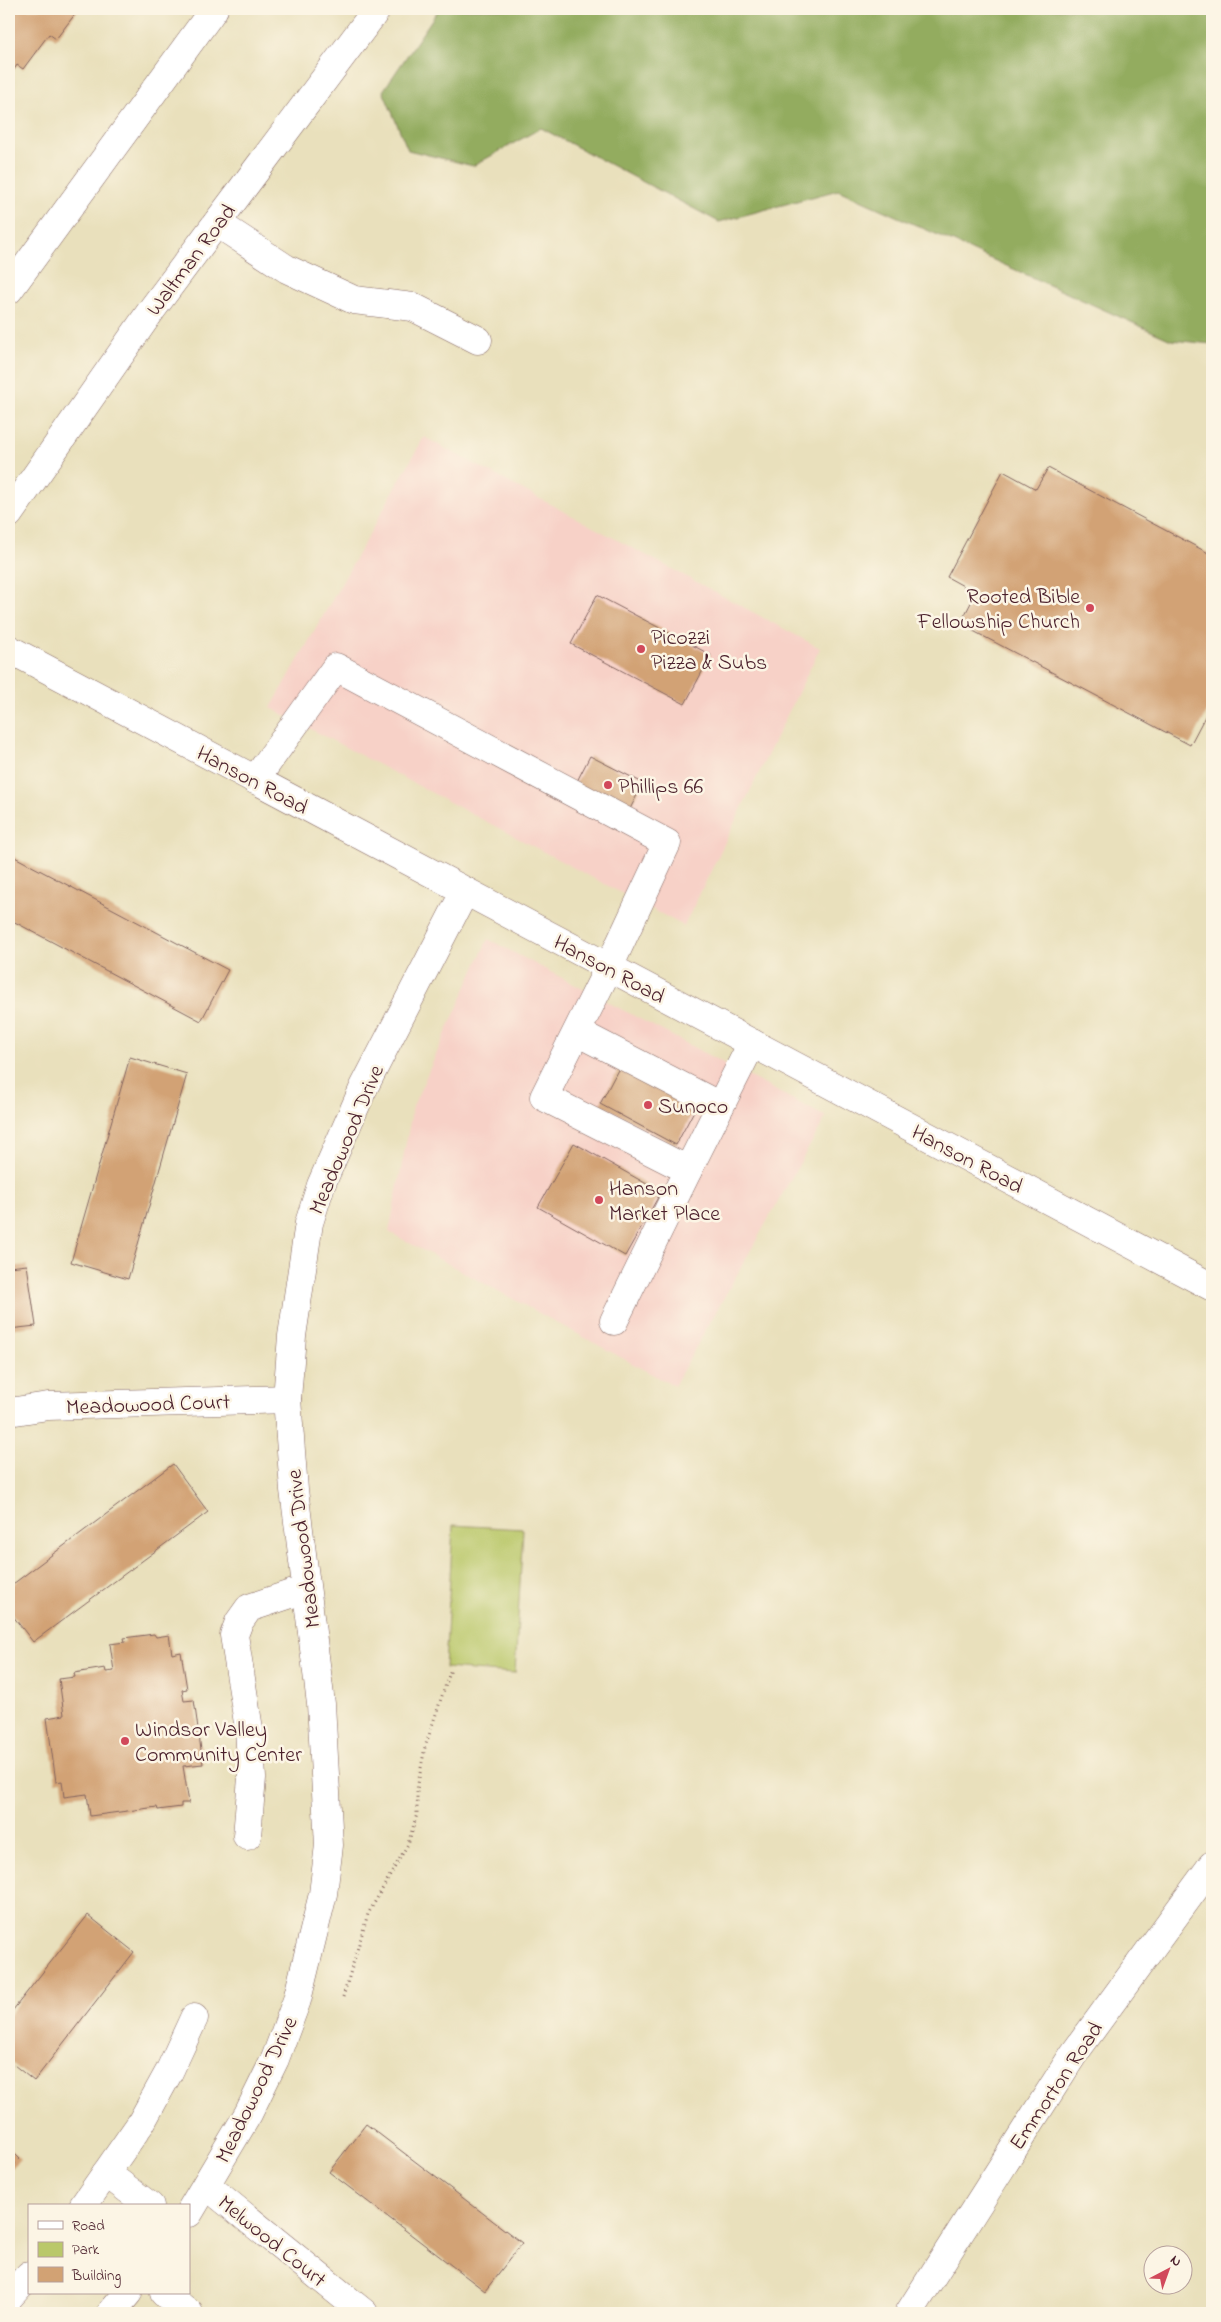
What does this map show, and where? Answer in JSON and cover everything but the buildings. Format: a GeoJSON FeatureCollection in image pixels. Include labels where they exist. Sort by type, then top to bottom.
{"type":"FeatureCollection","features":[{"type":"Feature","properties":{"kind":"street"},"geometry":{"type":"LineString","coordinates":[[9,290],[214,9]]}},
{"type":"Feature","properties":{"kind":"street","name":"Waltman Road"},"geometry":{"type":"LineString","coordinates":[[9,514],[153,308],[377,9]]}},
{"type":"Feature","properties":{"kind":"street"},"geometry":{"type":"LineString","coordinates":[[217,223],[288,269],[354,300],[413,307],[478,340]]}},
{"type":"Feature","properties":{"kind":"street","name":"Hanson Road"},"geometry":{"type":"LineString","coordinates":[[9,650],[1212,1287]]}},
{"type":"Feature","properties":{"kind":"street"},"geometry":{"type":"LineString","coordinates":[[255,780],[336,667],[666,843],[609,967],[544,1097],[688,1170]]}},
{"type":"Feature","properties":{"kind":"street","name":"Meadowood Drive"},"geometry":{"type":"LineString","coordinates":[[190,2210],[248,2114],[275,2059],[297,2000],[323,1894],[329,1845],[321,1704],[294,1490],[287,1399],[292,1336],[309,1223],[321,1185],[363,1089],[464,891]]}},
{"type":"Feature","properties":{"kind":"street"},"geometry":{"type":"LineString","coordinates":[[577,1032],[720,1106]]}},
{"type":"Feature","properties":{"kind":"street"},"geometry":{"type":"LineString","coordinates":[[614,1321],[752,1043]]}},
{"type":"Feature","properties":{"kind":"street","name":"Meadowood Court"},"geometry":{"type":"LineString","coordinates":[[9,1412],[48,1406],[287,1399]]}},
{"type":"Feature","properties":{"kind":"street"},"geometry":{"type":"LineString","coordinates":[[247,1836],[252,1778],[249,1729],[234,1635],[239,1622],[249,1608],[306,1589]]}},
{"type":"Feature","properties":{"kind":"street","name":"Emmorton Road"},"geometry":{"type":"LineString","coordinates":[[909,2313],[1072,2055],[1212,1865]]}},
{"type":"Feature","properties":{"kind":"street"},"geometry":{"type":"LineString","coordinates":[[84,2204],[141,2123],[169,2072],[194,2018]]}},
{"type":"Feature","properties":{"kind":"street"},"geometry":{"type":"LineString","coordinates":[[106,2173],[147,2204]]}},
{"type":"Feature","properties":{"kind":"street","name":"Melwood Court"},"geometry":{"type":"LineString","coordinates":[[206,2185],[364,2313]]}},
{"type":"Feature","properties":{"kind":"street"},"geometry":{"type":"LineString","coordinates":[[9,2297],[28,2275]]}},
{"type":"Feature","properties":{"kind":"street"},"geometry":{"type":"LineString","coordinates":[[111,2313],[127,2294]]}},
{"type":"Feature","properties":{"kind":"street"},"geometry":{"type":"LineString","coordinates":[[165,2294],[189,2313]]}},
{"type":"Feature","properties":{"kind":"path"},"geometry":{"type":"LineString","coordinates":[[343,1997],[368,1914],[408,1844],[417,1814],[417,1789],[425,1747],[451,1669]]}},
{"type":"Feature","properties":{"kind":"shaded area"},"geometry":{"type":"Polygon","coordinates":[[[424,437],[820,648],[684,926],[271,708],[424,437]]]}},
{"type":"Feature","properties":{"kind":"shaded area"},"geometry":{"type":"Polygon","coordinates":[[[488,939],[826,1117],[674,1386],[389,1232],[413,1106],[488,939]]]}},
{"type":"Feature","properties":{"kind":"green space"},"geometry":{"type":"Polygon","coordinates":[[[439,9],[1212,9],[1212,344],[1171,340],[838,190],[719,222],[541,128],[473,166],[408,150],[383,91],[439,9]]]}},
{"type":"Feature","properties":{"kind":"green space"},"geometry":{"type":"Polygon","coordinates":[[[453,1525],[523,1529],[515,1673],[445,1668],[453,1525]]]}},
{"type":"Feature","properties":{"kind":"place","name":"Rooted Bible Fellowship Church"},"geometry":{"type":"Point","coordinates":[1090,608]}},
{"type":"Feature","properties":{"kind":"place","name":"Picozzi Pizza & Subs"},"geometry":{"type":"Point","coordinates":[641,649]}},
{"type":"Feature","properties":{"kind":"place","name":"Phillips 66"},"geometry":{"type":"Point","coordinates":[608,785]}},
{"type":"Feature","properties":{"kind":"place","name":"Sunoco"},"geometry":{"type":"Point","coordinates":[648,1105]}},
{"type":"Feature","properties":{"kind":"place","name":"Hanson Market Place"},"geometry":{"type":"Point","coordinates":[599,1200]}},
{"type":"Feature","properties":{"kind":"place","name":"Windsor Valley Community Center"},"geometry":{"type":"Point","coordinates":[125,1741]}}]}
